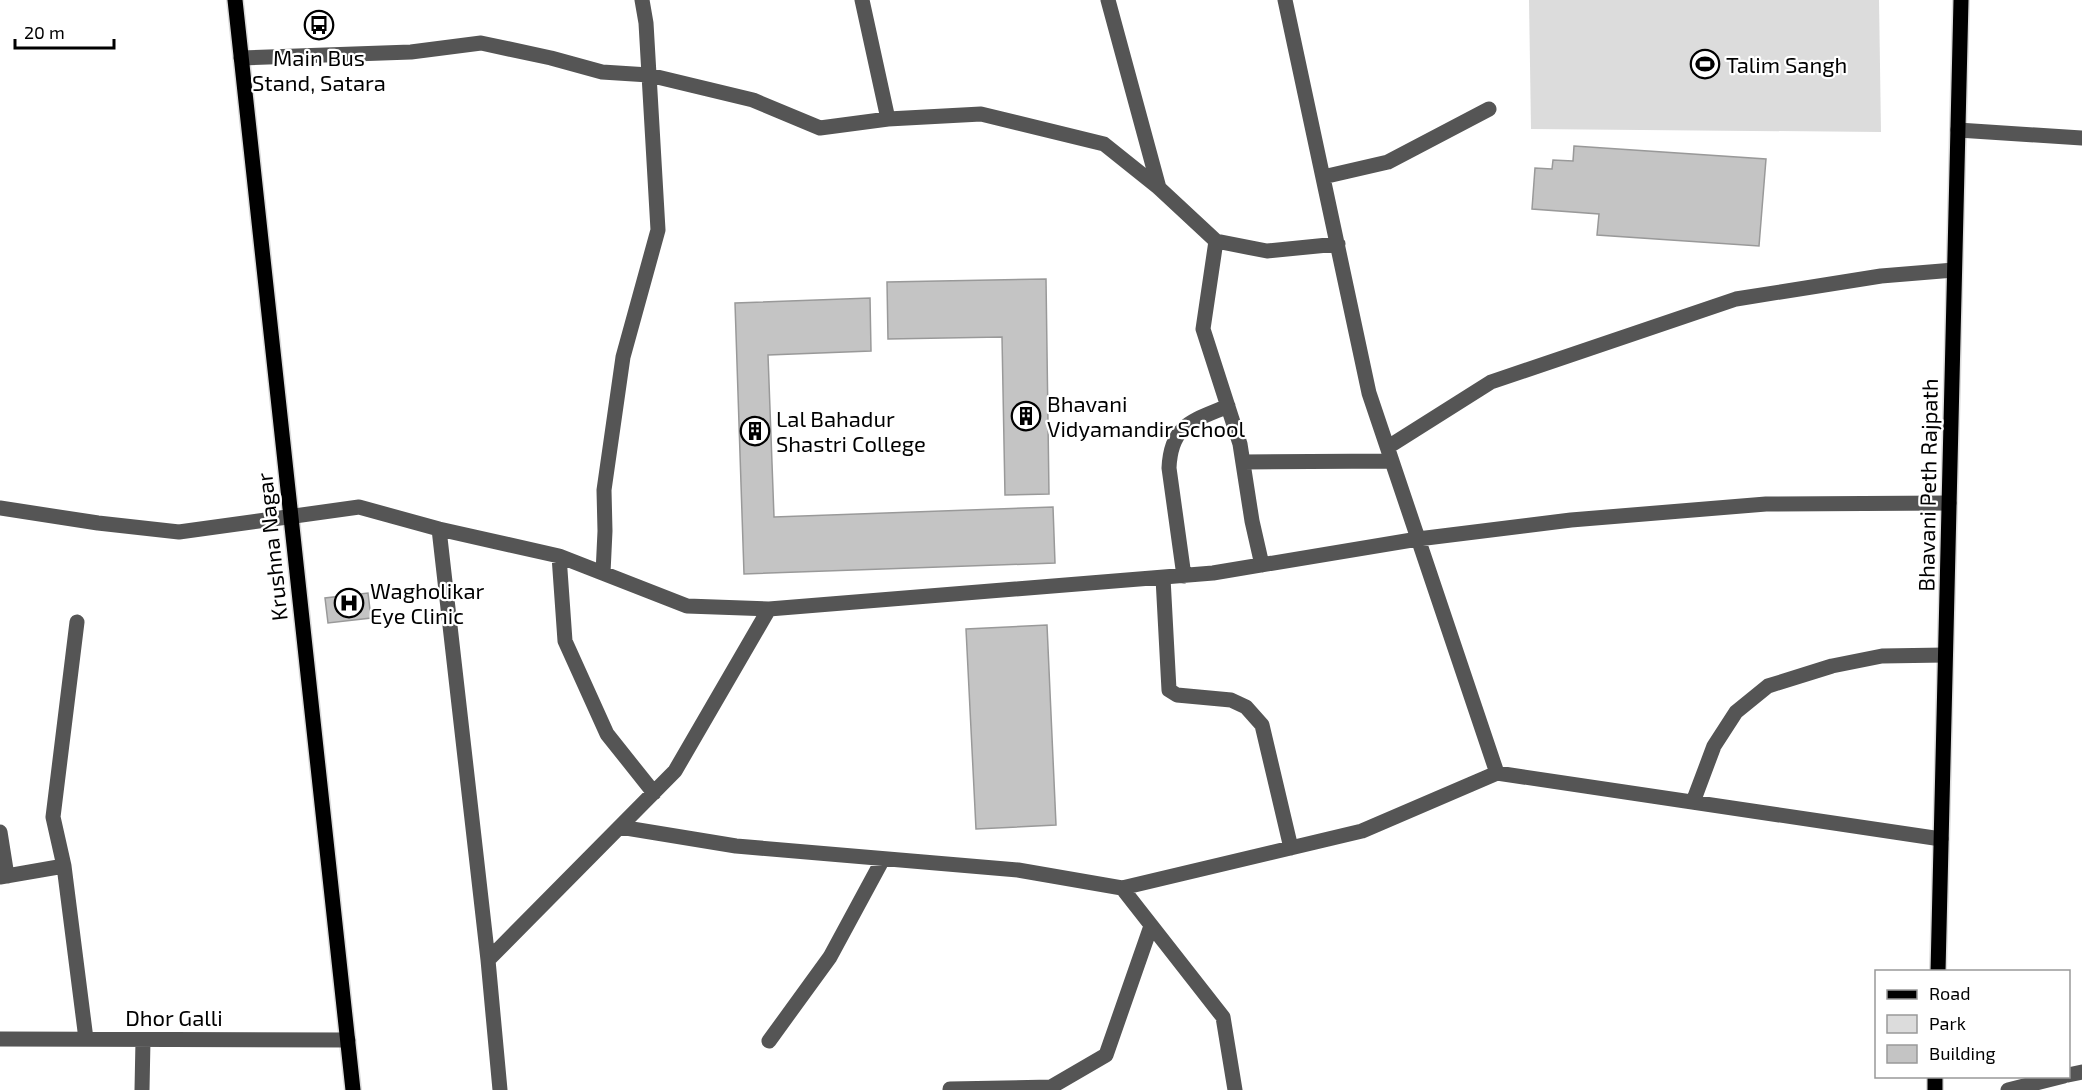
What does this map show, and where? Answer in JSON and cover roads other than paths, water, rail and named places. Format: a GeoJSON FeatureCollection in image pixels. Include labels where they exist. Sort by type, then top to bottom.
{"type":"FeatureCollection","features":[{"type":"Feature","properties":{"kind":"main road","name":"Krushna Nagar"},"geometry":{"type":"LineString","coordinates":[[235,0],[353,1090]]}},
{"type":"Feature","properties":{"kind":"main road","name":"Bhavani Peth Rajpath"},"geometry":{"type":"LineString","coordinates":[[1938,970],[1961,0]]}},
{"type":"Feature","properties":{"kind":"street"},"geometry":{"type":"LineString","coordinates":[[603,573],[604,490],[622,357],[658,230],[646,23],[642,0]]}},
{"type":"Feature","properties":{"kind":"street"},"geometry":{"type":"LineString","coordinates":[[862,0],[888,119]]}},
{"type":"Feature","properties":{"kind":"street"},"geometry":{"type":"LineString","coordinates":[[1108,0],[1159,188]]}},
{"type":"Feature","properties":{"kind":"street"},"geometry":{"type":"LineString","coordinates":[[1285,0],[1369,393],[1497,773]]}},
{"type":"Feature","properties":{"kind":"street"},"geometry":{"type":"LineString","coordinates":[[241,58],[411,52],[481,42],[602,72],[649,75],[753,100],[820,128],[888,119],[981,114],[1104,144],[1159,188],[1216,241],[1267,251],[1338,244]]}},
{"type":"Feature","properties":{"kind":"street"},"geometry":{"type":"LineString","coordinates":[[1323,177],[1388,162],[1489,109]]}},
{"type":"Feature","properties":{"kind":"street"},"geometry":{"type":"LineString","coordinates":[[1958,130],[2082,138]]}},
{"type":"Feature","properties":{"kind":"street"},"geometry":{"type":"LineString","coordinates":[[1216,241],[1203,329],[1240,444],[1252,521],[1262,565]]}},
{"type":"Feature","properties":{"kind":"street"},"geometry":{"type":"LineString","coordinates":[[1243,462],[1390,454],[1491,381],[1736,299],[1881,276],[1954,270]]}},
{"type":"Feature","properties":{"kind":"street"},"geometry":{"type":"LineString","coordinates":[[1184,576],[1169,468],[1170,451],[1175,436],[1185,425],[1228,406]]}},
{"type":"Feature","properties":{"kind":"street"},"geometry":{"type":"LineString","coordinates":[[1,504],[98,523],[179,531],[359,507],[439,530],[559,556],[687,606],[769,609],[1213,573],[1418,539],[1571,520],[1766,504],[1949,503]]}},
{"type":"Feature","properties":{"kind":"street"},"geometry":{"type":"LineString","coordinates":[[439,530],[488,960],[500,1090]]}},
{"type":"Feature","properties":{"kind":"street"},"geometry":{"type":"LineString","coordinates":[[559,556],[565,641],[607,734],[654,793]]}},
{"type":"Feature","properties":{"kind":"street"},"geometry":{"type":"LineString","coordinates":[[1163,578],[1169,690],[1177,695],[1231,700],[1246,707],[1262,725],[1291,848]]}},
{"type":"Feature","properties":{"kind":"street"},"geometry":{"type":"LineString","coordinates":[[488,960],[675,771],[769,609]]}},
{"type":"Feature","properties":{"kind":"street"},"geometry":{"type":"LineString","coordinates":[[77,622],[53,817],[64,866],[86,1040]]}},
{"type":"Feature","properties":{"kind":"street"},"geometry":{"type":"LineString","coordinates":[[1694,802],[1714,746],[1736,712],[1768,686],[1832,666],[1882,656],[1945,655]]}},
{"type":"Feature","properties":{"kind":"street"},"geometry":{"type":"LineString","coordinates":[[620,827],[736,846],[1018,870],[1122,888],[1362,831],[1497,773],[1941,839]]}},
{"type":"Feature","properties":{"kind":"street"},"geometry":{"type":"LineString","coordinates":[[0,831],[4,876],[64,866]]}},
{"type":"Feature","properties":{"kind":"street"},"geometry":{"type":"LineString","coordinates":[[769,1041],[830,957],[883,859]]}},
{"type":"Feature","properties":{"kind":"street"},"geometry":{"type":"LineString","coordinates":[[1122,888],[1223,1017],[1235,1090]]}},
{"type":"Feature","properties":{"kind":"street"},"geometry":{"type":"LineString","coordinates":[[950,1089],[1051,1087],[1106,1055],[1151,926]]}},
{"type":"Feature","properties":{"kind":"street","name":"Dhor Galli"},"geometry":{"type":"LineString","coordinates":[[0,1039],[348,1040]]}},
{"type":"Feature","properties":{"kind":"street"},"geometry":{"type":"LineString","coordinates":[[142,1090],[143,1040]]}},
{"type":"Feature","properties":{"kind":"street"},"geometry":{"type":"LineString","coordinates":[[2008,1090],[2060,1078]]}},
{"type":"Feature","properties":{"kind":"place","name":"Main Bus Stand, Satara"},"geometry":{"type":"Point","coordinates":[319,25]}},
{"type":"Feature","properties":{"kind":"place","name":"Talim Sangh"},"geometry":{"type":"Point","coordinates":[1705,64]}},
{"type":"Feature","properties":{"kind":"place","name":"Bhavani Vidyamandir School"},"geometry":{"type":"Point","coordinates":[1026,416]}},
{"type":"Feature","properties":{"kind":"place","name":"Lal Bahadur Shastri College"},"geometry":{"type":"Point","coordinates":[755,431]}},
{"type":"Feature","properties":{"kind":"place","name":"Wagholikar Eye Clinic"},"geometry":{"type":"Point","coordinates":[349,603]}}]}
